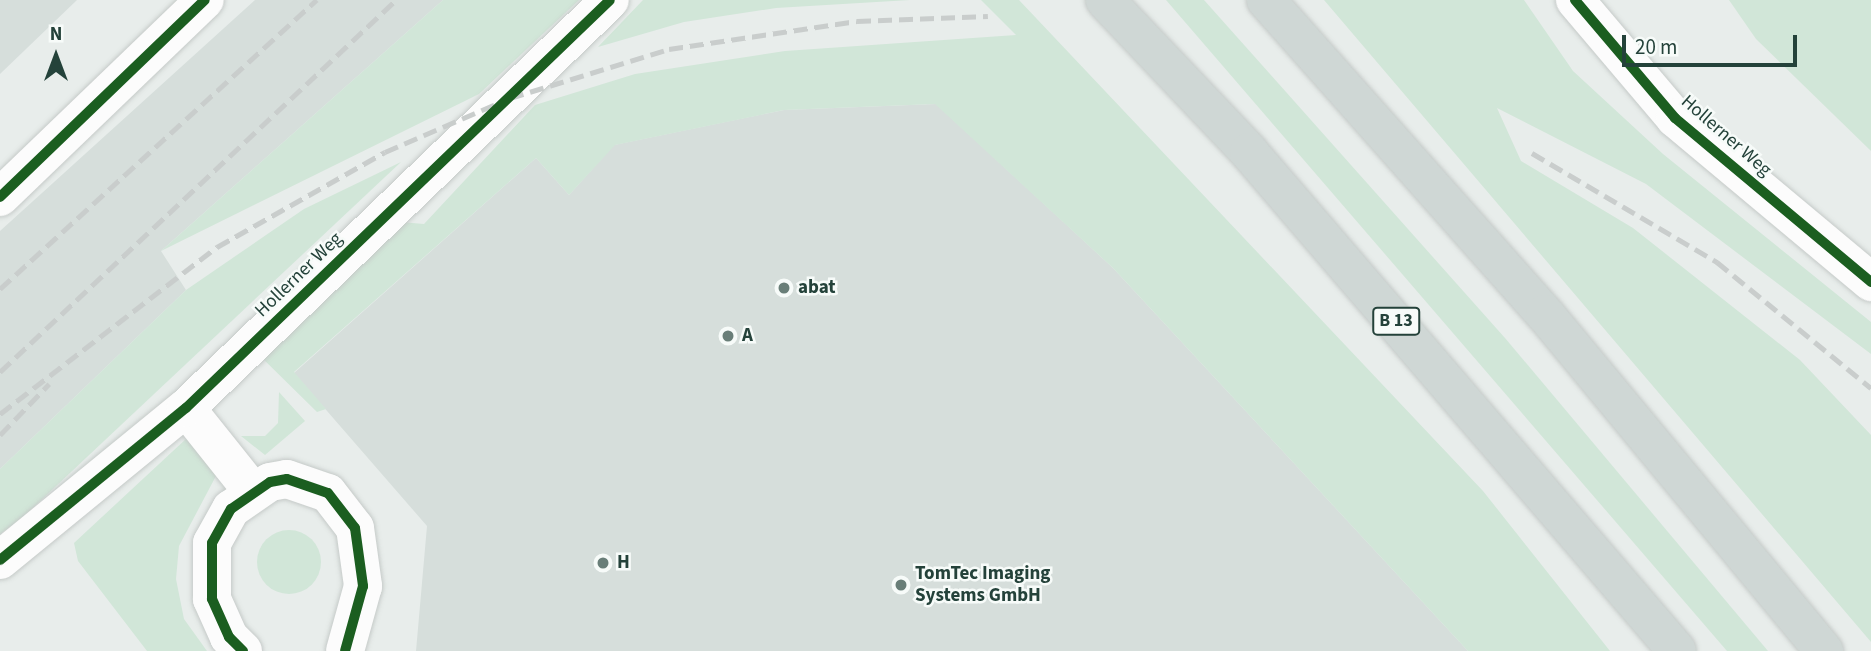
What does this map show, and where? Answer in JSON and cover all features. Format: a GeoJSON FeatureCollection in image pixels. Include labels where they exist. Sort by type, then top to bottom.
{"type":"FeatureCollection","features":[{"type":"Feature","properties":{"kind":"main road","name":"B 13"},"geometry":{"type":"LineString","coordinates":[[1105,0],[1250,152],[1677,651]]}},
{"type":"Feature","properties":{"kind":"main road"},"geometry":{"type":"LineString","coordinates":[[1266,0],[1545,314],[1824,651]]}},
{"type":"Feature","properties":{"kind":"street"},"geometry":{"type":"LineString","coordinates":[[0,197],[205,0]]}},
{"type":"Feature","properties":{"kind":"street","name":"Hollerner Weg"},"geometry":{"type":"LineString","coordinates":[[0,560],[186,408],[610,0]]}},
{"type":"Feature","properties":{"kind":"street","name":"Hollerner Weg"},"geometry":{"type":"LineString","coordinates":[[1575,0],[1675,118],[1871,282]]}},
{"type":"Feature","properties":{"kind":"street"},"geometry":{"type":"LineString","coordinates":[[186,408],[253,492]]}},
{"type":"Feature","properties":{"kind":"street"},"geometry":{"type":"LineString","coordinates":[[243,651],[229,637],[212,600],[207,568],[220,526],[253,492],[287,479],[308,483],[328,493],[355,528],[363,586],[345,651]]}},
{"type":"Feature","properties":{"kind":"shaded area"},"geometry":{"type":"Polygon","coordinates":[[[0,0],[77,0],[0,74],[0,0]]]}},
{"type":"Feature","properties":{"kind":"shaded area"},"geometry":{"type":"Polygon","coordinates":[[[255,0],[443,0],[161,251],[186,290],[0,469],[0,231],[255,0]]]}},
{"type":"Feature","properties":{"kind":"shaded area"},"geometry":{"type":"Polygon","coordinates":[[[936,104],[1113,268],[1468,651],[416,651],[427,526],[294,373],[536,158],[569,195],[614,145],[784,110],[936,104]]]}},
{"type":"Feature","properties":{"kind":"green space"},"geometry":{"type":"Polygon","coordinates":[[[443,0],[579,0],[479,94],[161,251],[443,0]]]}},
{"type":"Feature","properties":{"kind":"green space"},"geometry":{"type":"Polygon","coordinates":[[[643,0],[910,0],[776,8],[684,22],[598,47],[643,0]]]}},
{"type":"Feature","properties":{"kind":"green space"},"geometry":{"type":"Polygon","coordinates":[[[981,0],[1019,0],[1483,491],[1610,651],[1468,651],[1113,268],[935,104],[784,110],[615,145],[569,195],[536,158],[294,372],[326,409],[317,412],[258,354],[401,222],[424,224],[535,105],[635,74],[785,51],[1016,35],[981,0]]]}},
{"type":"Feature","properties":{"kind":"green space"},"geometry":{"type":"Polygon","coordinates":[[[1166,0],[1204,0],[1505,338],[1768,651],[1727,651],[1166,0]]]}},
{"type":"Feature","properties":{"kind":"green space"},"geometry":{"type":"Polygon","coordinates":[[[1324,0],[1524,0],[1573,71],[1663,154],[1871,322],[1871,354],[1646,184],[1497,108],[1521,161],[1633,228],[1800,360],[1871,435],[1871,642],[1324,0]]]}},
{"type":"Feature","properties":{"kind":"green space"},"geometry":{"type":"Polygon","coordinates":[[[1729,0],[1871,0],[1871,151],[1756,39],[1729,0]]]}},
{"type":"Feature","properties":{"kind":"green space"},"geometry":{"type":"Polygon","coordinates":[[[401,162],[21,519],[0,534],[0,469],[186,290],[304,209],[401,162]]]}},
{"type":"Feature","properties":{"kind":"green space"},"geometry":{"type":"Polygon","coordinates":[[[279,392],[305,421],[265,455],[241,436],[265,436],[278,423],[279,392]]]}},
{"type":"Feature","properties":{"kind":"green space"},"geometry":{"type":"Polygon","coordinates":[[[187,438],[217,474],[179,546],[176,579],[184,619],[207,651],[147,651],[78,561],[74,543],[187,438]]]}},
{"type":"Feature","properties":{"kind":"green space"},"geometry":{"type":"Polygon","coordinates":[[[289,530],[301,532],[312,539],[319,550],[319,574],[312,585],[301,592],[289,594],[277,592],[266,585],[259,574],[257,562],[259,550],[266,539],[277,532],[289,530]]]}},
{"type":"Feature","properties":{"kind":"railway"},"geometry":{"type":"LineString","coordinates":[[0,289],[317,0]]}},
{"type":"Feature","properties":{"kind":"railway"},"geometry":{"type":"LineString","coordinates":[[0,372],[396,0]]}},
{"type":"Feature","properties":{"kind":"railway"},"geometry":{"type":"LineString","coordinates":[[0,414],[217,247],[385,152],[510,98],[669,49],[857,21],[988,16]]}},
{"type":"Feature","properties":{"kind":"railway"},"geometry":{"type":"LineString","coordinates":[[1532,153],[1717,262],[1871,388]]}},
{"type":"Feature","properties":{"kind":"railway"},"geometry":{"type":"LineString","coordinates":[[0,435],[49,384]]}},
{"type":"Feature","properties":{"kind":"cycle path"},"geometry":{"type":"LineString","coordinates":[[0,197],[205,0]]}},
{"type":"Feature","properties":{"kind":"cycle path"},"geometry":{"type":"LineString","coordinates":[[0,560],[186,408],[610,0]]}},
{"type":"Feature","properties":{"kind":"cycle path"},"geometry":{"type":"LineString","coordinates":[[1575,0],[1675,118],[1871,282]]}},
{"type":"Feature","properties":{"kind":"cycle path"},"geometry":{"type":"LineString","coordinates":[[243,651],[229,637],[212,599],[212,543],[231,509],[270,482],[287,479],[328,493],[355,528],[363,586],[345,651]]}},
{"type":"Feature","properties":{"kind":"place","name":"abat"},"geometry":{"type":"Point","coordinates":[784,288]}},
{"type":"Feature","properties":{"kind":"place","name":"A"},"geometry":{"type":"Point","coordinates":[728,336]}},
{"type":"Feature","properties":{"kind":"place","name":"H"},"geometry":{"type":"Point","coordinates":[603,563]}},
{"type":"Feature","properties":{"kind":"place","name":"TomTec Imaging Systems GmbH"},"geometry":{"type":"Point","coordinates":[901,585]}}]}
